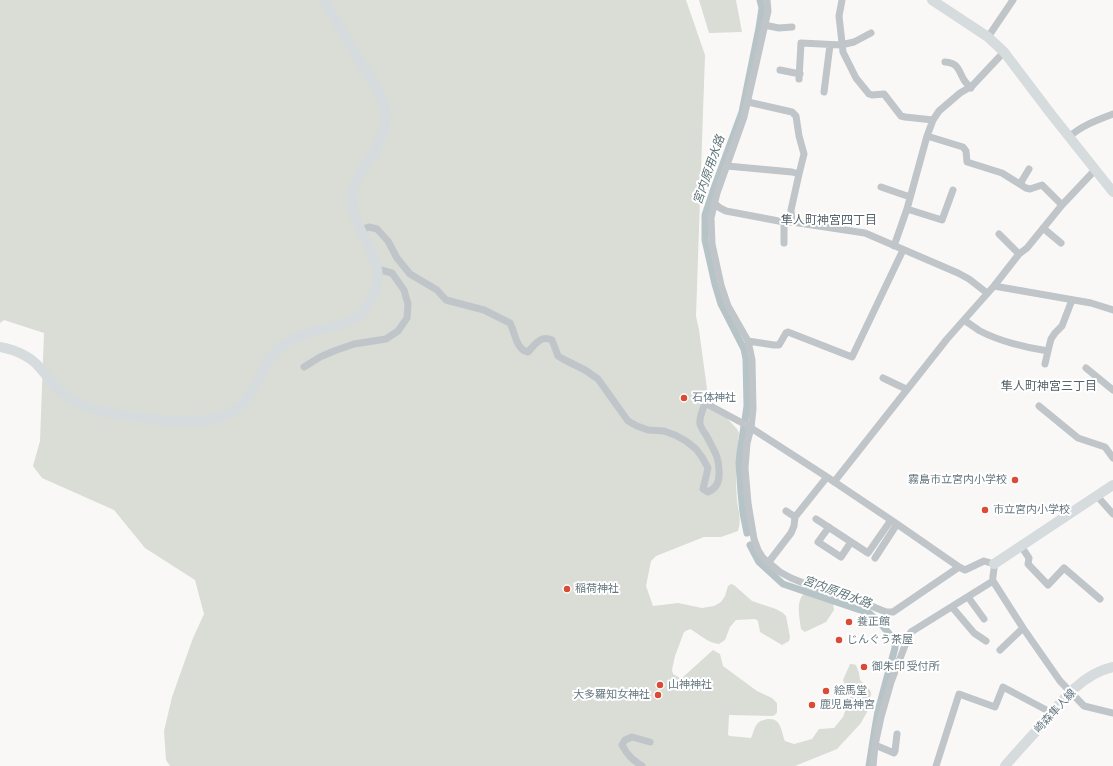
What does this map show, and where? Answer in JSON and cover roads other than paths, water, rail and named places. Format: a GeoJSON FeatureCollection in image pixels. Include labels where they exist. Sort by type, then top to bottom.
{"type":"FeatureCollection","features":[{"type":"Feature","properties":{"kind":"street"},"geometry":{"type":"LineString","coordinates":[[0,346],[11,349],[29,359],[39,366],[59,391],[80,404],[92,409],[118,415],[169,421],[199,421],[220,418],[239,407],[249,394],[267,362],[277,350],[290,340],[347,322],[363,313],[376,290],[378,280],[375,260],[353,212],[351,199],[354,185],[358,176],[380,142],[385,121],[385,107],[378,90],[324,0]]}},
{"type":"Feature","properties":{"kind":"street"},"geometry":{"type":"LineString","coordinates":[[767,0],[768,11],[748,102],[714,203],[711,218],[711,234],[720,281],[728,306],[748,341],[752,360],[753,409],[746,443],[745,480],[755,544],[760,555],[768,564],[791,578],[832,596],[844,595],[886,612],[893,612],[959,567]]}},
{"type":"Feature","properties":{"kind":"street"},"geometry":{"type":"LineString","coordinates":[[842,0],[839,16],[843,52],[856,78],[868,94],[884,94],[902,116],[933,120]]}},
{"type":"Feature","properties":{"kind":"street"},"geometry":{"type":"LineString","coordinates":[[932,0],[988,37],[1004,52],[1113,192]]}},
{"type":"Feature","properties":{"kind":"street"},"geometry":{"type":"LineString","coordinates":[[988,37],[1013,0]]}},
{"type":"Feature","properties":{"kind":"street"},"geometry":{"type":"LineString","coordinates":[[764,25],[779,28],[792,27]]}},
{"type":"Feature","properties":{"kind":"street"},"geometry":{"type":"LineString","coordinates":[[780,70],[800,76],[802,43],[842,45],[854,42],[871,33]]}},
{"type":"Feature","properties":{"kind":"street"},"geometry":{"type":"LineString","coordinates":[[824,92],[830,45]]}},
{"type":"Feature","properties":{"kind":"street"},"geometry":{"type":"LineString","coordinates":[[894,246],[933,120],[943,108],[960,93],[971,88],[1004,52]]}},
{"type":"Feature","properties":{"kind":"street"},"geometry":{"type":"LineString","coordinates":[[945,62],[955,65],[964,81],[971,88]]}},
{"type":"Feature","properties":{"kind":"street"},"geometry":{"type":"LineString","coordinates":[[748,102],[796,114],[799,136],[804,154],[791,210],[792,222]]}},
{"type":"Feature","properties":{"kind":"street"},"geometry":{"type":"LineString","coordinates":[[1069,137],[1074,132],[1085,126],[1113,114]]}},
{"type":"Feature","properties":{"kind":"street"},"geometry":{"type":"LineString","coordinates":[[927,136],[961,146],[966,151],[967,162],[1002,173],[1026,188],[1030,189],[1042,185],[1062,205]]}},
{"type":"Feature","properties":{"kind":"street"},"geometry":{"type":"LineString","coordinates":[[727,166],[792,172],[799,174]]}},
{"type":"Feature","properties":{"kind":"street"},"geometry":{"type":"LineString","coordinates":[[1020,184],[1029,169]]}},
{"type":"Feature","properties":{"kind":"street"},"geometry":{"type":"LineString","coordinates":[[834,482],[947,339],[994,286],[1019,254],[1027,248],[1062,205],[1095,170]]}},
{"type":"Feature","properties":{"kind":"street"},"geometry":{"type":"LineString","coordinates":[[881,187],[910,197]]}},
{"type":"Feature","properties":{"kind":"street"},"geometry":{"type":"LineString","coordinates":[[906,209],[942,220],[954,190]]}},
{"type":"Feature","properties":{"kind":"street"},"geometry":{"type":"LineString","coordinates":[[714,203],[726,211],[784,222],[864,233],[958,273],[970,279],[987,293]]}},
{"type":"Feature","properties":{"kind":"street"},"geometry":{"type":"LineString","coordinates":[[784,222],[784,243]]}},
{"type":"Feature","properties":{"kind":"street"},"geometry":{"type":"LineString","coordinates":[[361,230],[369,227],[377,229],[388,241],[397,258],[410,274],[437,290],[446,300],[484,310],[510,323],[520,347],[524,351],[528,352],[543,338],[552,340],[558,356],[585,370],[598,379],[628,421],[648,430],[664,431],[686,441],[696,449],[708,468],[703,489],[708,492],[712,490],[719,479],[719,466],[716,452],[700,426],[700,418],[705,404],[749,427],[827,477],[959,567],[965,570],[984,561],[994,564]]}},
{"type":"Feature","properties":{"kind":"street"},"geometry":{"type":"LineString","coordinates":[[1043,228],[1061,243]]}},
{"type":"Feature","properties":{"kind":"street"},"geometry":{"type":"LineString","coordinates":[[999,234],[1019,254]]}},
{"type":"Feature","properties":{"kind":"street"},"geometry":{"type":"LineString","coordinates":[[748,341],[779,345],[787,332],[789,332],[852,357],[903,250]]}},
{"type":"Feature","properties":{"kind":"street"},"geometry":{"type":"LineString","coordinates":[[304,367],[320,357],[334,351],[354,344],[386,339],[398,331],[407,318],[408,304],[404,290],[392,273],[376,269]]}},
{"type":"Feature","properties":{"kind":"street"},"geometry":{"type":"LineString","coordinates":[[994,286],[1091,303],[1113,310]]}},
{"type":"Feature","properties":{"kind":"street"},"geometry":{"type":"LineString","coordinates":[[1045,364],[1053,335],[1062,326],[1072,300]]}},
{"type":"Feature","properties":{"kind":"street"},"geometry":{"type":"LineString","coordinates":[[964,320],[981,331],[998,338],[1048,351]]}},
{"type":"Feature","properties":{"kind":"street"},"geometry":{"type":"LineString","coordinates":[[1086,368],[1113,390]]}},
{"type":"Feature","properties":{"kind":"street"},"geometry":{"type":"LineString","coordinates":[[883,378],[906,389]]}},
{"type":"Feature","properties":{"kind":"street"},"geometry":{"type":"LineString","coordinates":[[1039,406],[1078,438],[1105,447],[1113,458]]}},
{"type":"Feature","properties":{"kind":"street"},"geometry":{"type":"LineString","coordinates":[[768,564],[791,532],[794,526],[795,517],[827,477]]}},
{"type":"Feature","properties":{"kind":"street"},"geometry":{"type":"LineString","coordinates":[[994,564],[1113,485]]}},
{"type":"Feature","properties":{"kind":"street"},"geometry":{"type":"LineString","coordinates":[[1096,496],[1113,514]]}},
{"type":"Feature","properties":{"kind":"street"},"geometry":{"type":"LineString","coordinates":[[786,511],[795,517]]}},
{"type":"Feature","properties":{"kind":"street"},"geometry":{"type":"LineString","coordinates":[[816,519],[868,553],[894,522]]}},
{"type":"Feature","properties":{"kind":"street"},"geometry":{"type":"LineString","coordinates":[[875,558],[894,522]]}},
{"type":"Feature","properties":{"kind":"street"},"geometry":{"type":"LineString","coordinates":[[829,527],[818,542],[841,557],[851,542]]}},
{"type":"Feature","properties":{"kind":"street"},"geometry":{"type":"LineString","coordinates":[[1021,546],[1029,558],[1028,564],[1048,585],[1064,568],[1100,599]]}},
{"type":"Feature","properties":{"kind":"street"},"geometry":{"type":"LineString","coordinates":[[994,564],[992,576],[994,581],[1023,628],[1060,681],[1084,706],[1113,714]]}},
{"type":"Feature","properties":{"kind":"street"},"geometry":{"type":"LineString","coordinates":[[873,766],[880,717],[907,637],[911,632],[994,581]]}},
{"type":"Feature","properties":{"kind":"street"},"geometry":{"type":"LineString","coordinates":[[968,597],[984,619]]}},
{"type":"Feature","properties":{"kind":"street"},"geometry":{"type":"LineString","coordinates":[[952,607],[974,633],[986,641]]}},
{"type":"Feature","properties":{"kind":"street"},"geometry":{"type":"LineString","coordinates":[[1000,650],[1023,628]]}},
{"type":"Feature","properties":{"kind":"street","name":"崎森隼人線"},"geometry":{"type":"LineString","coordinates":[[1005,766],[1070,692],[1094,673],[1113,667]]}},
{"type":"Feature","properties":{"kind":"street"},"geometry":{"type":"LineString","coordinates":[[936,766],[959,694],[996,707],[1003,687],[1052,713]]}},
{"type":"Feature","properties":{"kind":"street"},"geometry":{"type":"LineString","coordinates":[[875,745],[894,753],[898,734]]}},
{"type":"Feature","properties":{"kind":"street"},"geometry":{"type":"LineString","coordinates":[[642,766],[631,759],[625,752],[622,745],[625,740],[632,737],[650,742]]}},
{"type":"Feature","properties":{"kind":"waterway","name":"宮内原用水路"},"geometry":{"type":"LineString","coordinates":[[747,533],[743,513],[739,463],[747,406],[746,359],[744,349],[721,304],[715,284],[705,240],[705,215],[742,112],[759,28],[762,8],[760,0]]}},
{"type":"Feature","properties":{"kind":"waterway","name":"宮内原用水路"},"geometry":{"type":"LineString","coordinates":[[750,545],[759,562],[783,584],[869,613],[881,624],[895,642],[895,648],[878,711],[869,766]]}},
{"type":"Feature","properties":{"kind":"place","name":"石体神社"},"geometry":{"type":"Point","coordinates":[684,398]}},
{"type":"Feature","properties":{"kind":"place","name":"霧島市立宮内小学校"},"geometry":{"type":"Point","coordinates":[1015,480]}},
{"type":"Feature","properties":{"kind":"place","name":"市立宮内小学校"},"geometry":{"type":"Point","coordinates":[985,510]}},
{"type":"Feature","properties":{"kind":"place","name":"稲荷神社"},"geometry":{"type":"Point","coordinates":[567,589]}},
{"type":"Feature","properties":{"kind":"place","name":"養正館"},"geometry":{"type":"Point","coordinates":[849,622]}},
{"type":"Feature","properties":{"kind":"place","name":"じんぐう茶屋"},"geometry":{"type":"Point","coordinates":[839,640]}},
{"type":"Feature","properties":{"kind":"place","name":"御朱印 受付所"},"geometry":{"type":"Point","coordinates":[864,667]}},
{"type":"Feature","properties":{"kind":"place","name":"山神神社"},"geometry":{"type":"Point","coordinates":[660,685]}},
{"type":"Feature","properties":{"kind":"place","name":"絵馬堂"},"geometry":{"type":"Point","coordinates":[826,691]}},
{"type":"Feature","properties":{"kind":"place","name":"大多羅知女神社"},"geometry":{"type":"Point","coordinates":[658,695]}},
{"type":"Feature","properties":{"kind":"place","name":"鹿児島神宮"},"geometry":{"type":"Point","coordinates":[812,705]}},
{"type":"Feature","properties":{"kind":"district","name":"隼人町神宮四丁目"},"geometry":{"type":"Point","coordinates":[829,220]}},
{"type":"Feature","properties":{"kind":"district","name":"隼人町神宮三丁目"},"geometry":{"type":"Point","coordinates":[1049,386]}}]}
